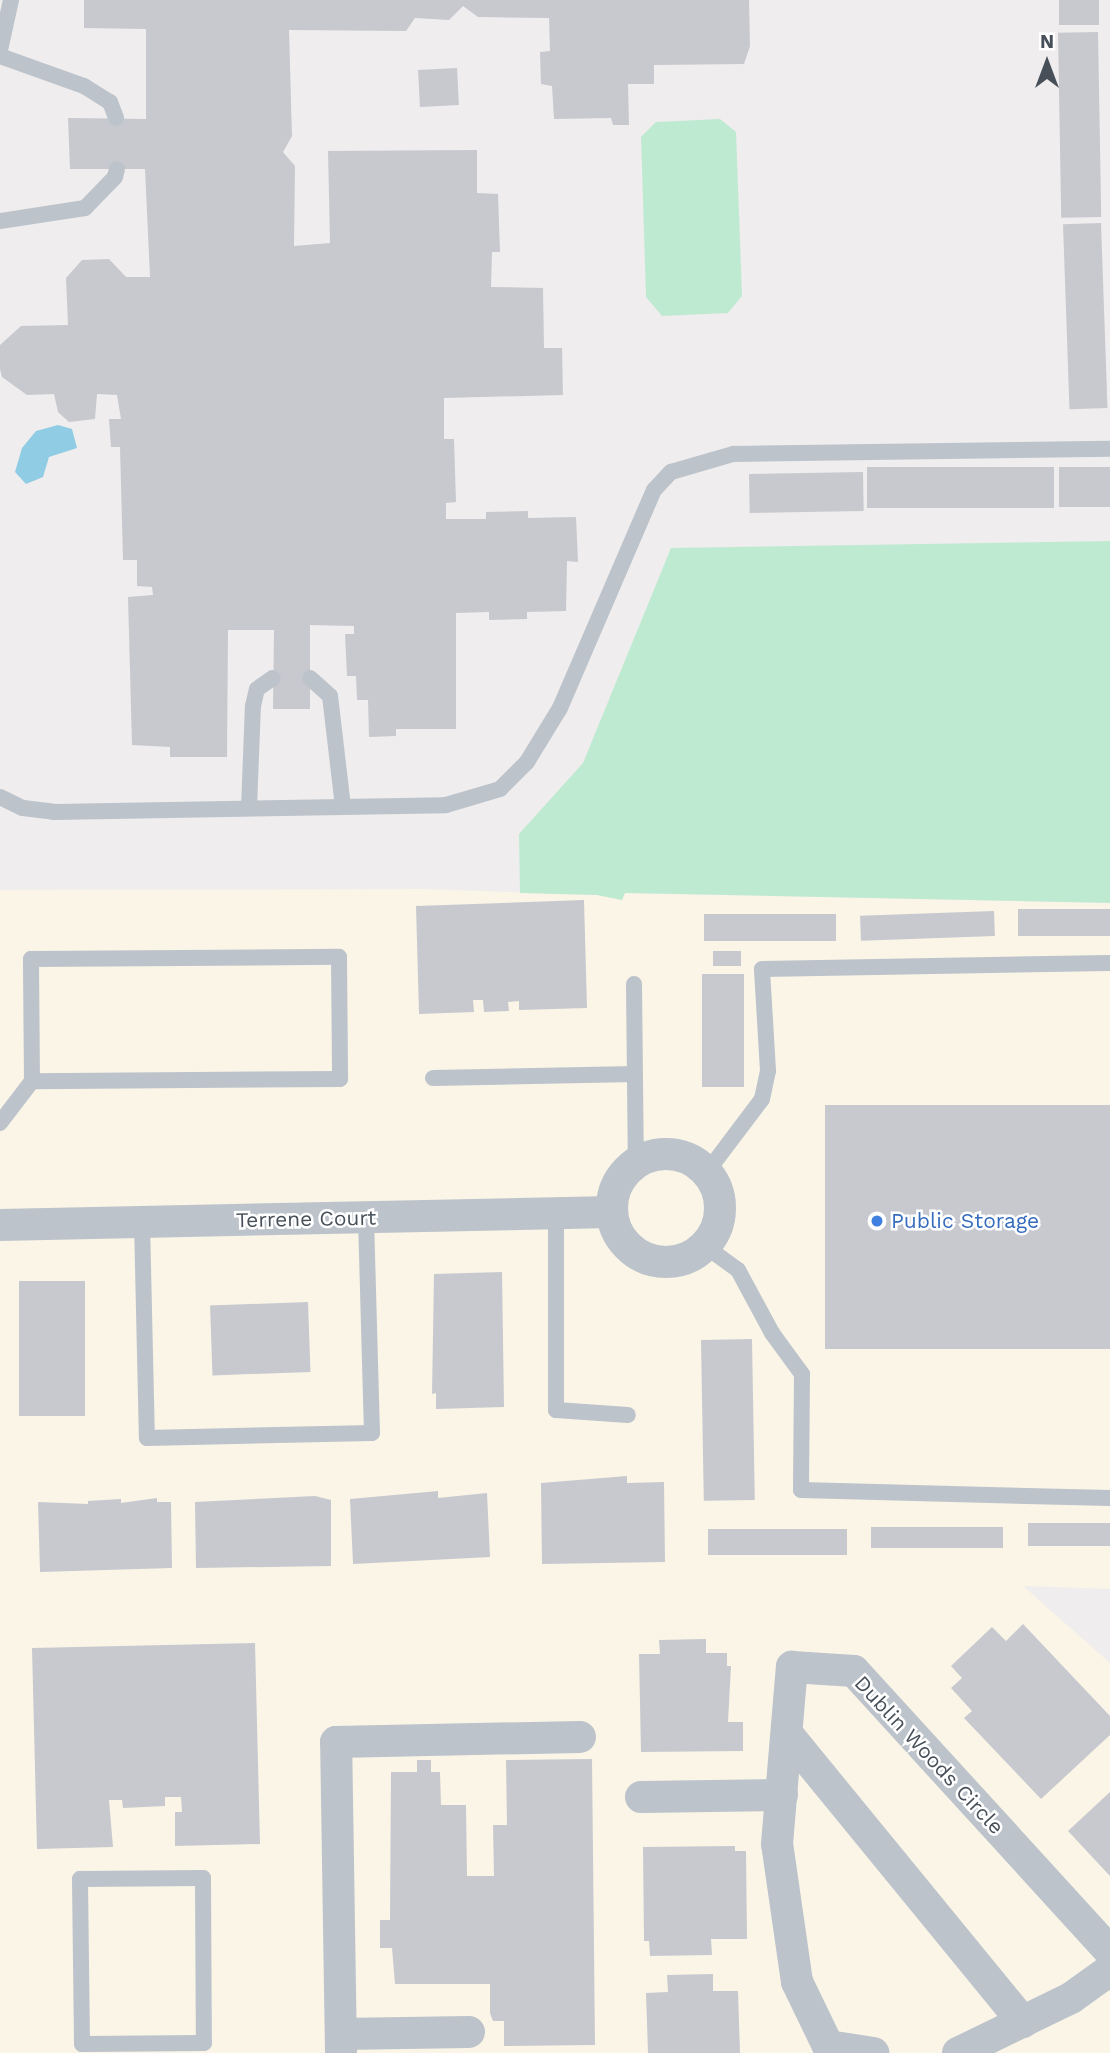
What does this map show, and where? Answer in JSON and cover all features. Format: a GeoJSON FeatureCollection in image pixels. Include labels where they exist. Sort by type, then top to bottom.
{"type":"FeatureCollection","features":[{"type":"Feature","properties":{"kind":"street"},"geometry":{"type":"LineString","coordinates":[[650,1156],[681,1156],[707,1172],[720,1201],[715,1233],[705,1246],[674,1262],[648,1258],[626,1244],[612,1212],[617,1184],[636,1163],[650,1156]]}},
{"type":"Feature","properties":{"kind":"street","name":"Terrene Court"},"geometry":{"type":"LineString","coordinates":[[0,1225],[612,1212]]}},
{"type":"Feature","properties":{"kind":"street","name":"Dublin Woods Circle"},"geometry":{"type":"LineString","coordinates":[[873,2053],[824,2049],[797,1982],[777,1844],[792,1667],[854,1671],[1110,1951]]}},
{"type":"Feature","properties":{"kind":"street"},"geometry":{"type":"LineString","coordinates":[[788,1735],[1023,2022]]}},
{"type":"Feature","properties":{"kind":"street"},"geometry":{"type":"LineString","coordinates":[[469,2032],[341,2043],[336,1742],[580,1737]]}},
{"type":"Feature","properties":{"kind":"street"},"geometry":{"type":"LineString","coordinates":[[641,1797],[782,1794]]}},
{"type":"Feature","properties":{"kind":"street"},"geometry":{"type":"LineString","coordinates":[[958,2053],[1072,1998],[1110,1970]]}},
{"type":"Feature","properties":{"kind":"lane"},"geometry":{"type":"LineString","coordinates":[[0,50],[11,0]]}},
{"type":"Feature","properties":{"kind":"lane"},"geometry":{"type":"LineString","coordinates":[[0,56],[83,86],[110,102],[116,118]]}},
{"type":"Feature","properties":{"kind":"lane"},"geometry":{"type":"LineString","coordinates":[[0,221],[85,208],[117,169]]}},
{"type":"Feature","properties":{"kind":"lane"},"geometry":{"type":"LineString","coordinates":[[0,797],[23,808],[54,812],[446,805],[499,789],[527,762],[560,708],[654,491],[671,471],[733,454],[1110,449]]}},
{"type":"Feature","properties":{"kind":"lane"},"geometry":{"type":"LineString","coordinates":[[249,808],[253,706],[257,689],[273,678]]}},
{"type":"Feature","properties":{"kind":"lane"},"geometry":{"type":"LineString","coordinates":[[310,678],[330,696],[343,806]]}},
{"type":"Feature","properties":{"kind":"lane"},"geometry":{"type":"LineString","coordinates":[[0,1123],[32,1081],[31,959],[339,957],[340,1079],[32,1081]]}},
{"type":"Feature","properties":{"kind":"lane"},"geometry":{"type":"LineString","coordinates":[[707,1172],[762,1099],[768,1071],[762,969],[1110,963]]}},
{"type":"Feature","properties":{"kind":"lane"},"geometry":{"type":"LineString","coordinates":[[634,984],[636,1163]]}},
{"type":"Feature","properties":{"kind":"lane"},"geometry":{"type":"LineString","coordinates":[[433,1079],[635,1074]]}},
{"type":"Feature","properties":{"kind":"lane"},"geometry":{"type":"LineString","coordinates":[[556,1214],[556,1410],[628,1415]]}},
{"type":"Feature","properties":{"kind":"lane"},"geometry":{"type":"LineString","coordinates":[[142,1222],[146,1438],[372,1433],[366,1218]]}},
{"type":"Feature","properties":{"kind":"lane"},"geometry":{"type":"LineString","coordinates":[[705,1246],[738,1270],[772,1333],[802,1374],[801,1490],[1110,1498]]}},
{"type":"Feature","properties":{"kind":"lane"},"geometry":{"type":"LineString","coordinates":[[203,1878],[204,2043],[113,2048],[82,2044],[80,1879],[203,1878]]}},
{"type":"Feature","properties":{"kind":"shaded area"},"geometry":{"type":"Polygon","coordinates":[[[423,889],[597,895],[621,900],[625,893],[1110,903],[1110,1589],[1023,1586],[1110,1663],[1110,2053],[0,2053],[0,890],[423,889]]]}},
{"type":"Feature","properties":{"kind":"green space"},"geometry":{"type":"Polygon","coordinates":[[[720,119],[736,132],[742,296],[728,313],[662,316],[646,297],[641,137],[656,122],[720,119]]]}},
{"type":"Feature","properties":{"kind":"green space"},"geometry":{"type":"Polygon","coordinates":[[[1110,541],[1110,903],[625,893],[622,900],[597,895],[520,893],[519,834],[583,763],[671,548],[1110,541]]]}},
{"type":"Feature","properties":{"kind":"water"},"geometry":{"type":"Polygon","coordinates":[[[58,425],[72,429],[77,448],[49,457],[43,477],[26,484],[15,472],[22,448],[36,431],[58,425]]]}},
{"type":"Feature","properties":{"kind":"building"},"geometry":{"type":"Polygon","coordinates":[[[84,0],[749,0],[750,46],[744,64],[654,65],[654,84],[628,84],[629,125],[613,125],[611,118],[554,119],[552,86],[541,84],[540,52],[550,51],[549,18],[478,17],[463,6],[449,20],[415,18],[406,31],[289,30],[292,136],[283,152],[295,166],[294,246],[330,243],[328,151],[477,150],[477,193],[498,194],[500,252],[492,252],[491,287],[543,288],[544,348],[562,348],[563,395],[444,398],[444,439],[454,439],[456,502],[446,503],[446,519],[486,519],[486,512],[528,511],[528,518],[576,517],[578,562],[567,561],[566,611],[527,612],[527,619],[489,620],[489,612],[456,613],[456,729],[396,729],[396,736],[369,737],[368,700],[357,700],[356,676],[347,676],[345,634],[354,634],[354,626],[310,625],[310,709],[273,709],[274,630],[228,630],[227,757],[170,757],[170,747],[132,745],[128,597],[153,595],[152,587],[137,586],[137,560],[123,560],[120,447],[111,447],[109,419],[121,419],[117,395],[97,394],[95,419],[69,422],[58,412],[54,394],[27,395],[2,377],[0,369],[0,345],[21,326],[68,325],[66,278],[82,260],[109,259],[126,277],[150,277],[145,169],[70,169],[68,118],[146,119],[146,29],[84,28],[84,0]]]}},
{"type":"Feature","properties":{"kind":"building"},"geometry":{"type":"Polygon","coordinates":[[[1059,0],[1099,0],[1099,25],[1059,25],[1059,0]]]}},
{"type":"Feature","properties":{"kind":"building"},"geometry":{"type":"Polygon","coordinates":[[[1098,32],[1101,217],[1061,218],[1058,33],[1098,32]]]}},
{"type":"Feature","properties":{"kind":"building"},"geometry":{"type":"Polygon","coordinates":[[[457,68],[459,105],[420,107],[418,70],[457,68]]]}},
{"type":"Feature","properties":{"kind":"building"},"geometry":{"type":"Polygon","coordinates":[[[1101,223],[1107,408],[1069,409],[1063,224],[1101,223]]]}},
{"type":"Feature","properties":{"kind":"building"},"geometry":{"type":"Polygon","coordinates":[[[867,467],[1054,467],[1054,508],[867,508],[867,467]]]}},
{"type":"Feature","properties":{"kind":"building"},"geometry":{"type":"Polygon","coordinates":[[[1059,467],[1110,467],[1110,507],[1059,507],[1059,467]]]}},
{"type":"Feature","properties":{"kind":"building"},"geometry":{"type":"Polygon","coordinates":[[[863,472],[864,511],[750,513],[749,474],[863,472]]]}},
{"type":"Feature","properties":{"kind":"building"},"geometry":{"type":"Polygon","coordinates":[[[584,900],[587,1008],[519,1010],[519,1001],[508,1002],[509,1011],[484,1012],[483,1000],[473,1000],[474,1012],[419,1014],[416,906],[584,900]]]}},
{"type":"Feature","properties":{"kind":"building"},"geometry":{"type":"Polygon","coordinates":[[[1018,909],[1110,909],[1110,936],[1018,936],[1018,909]]]}},
{"type":"Feature","properties":{"kind":"building"},"geometry":{"type":"Polygon","coordinates":[[[994,911],[995,936],[861,941],[860,916],[994,911]]]}},
{"type":"Feature","properties":{"kind":"building"},"geometry":{"type":"Polygon","coordinates":[[[704,914],[836,914],[836,941],[704,941],[704,914]]]}},
{"type":"Feature","properties":{"kind":"building"},"geometry":{"type":"Polygon","coordinates":[[[713,951],[741,951],[741,966],[713,966],[713,951]]]}},
{"type":"Feature","properties":{"kind":"building"},"geometry":{"type":"Polygon","coordinates":[[[702,974],[744,974],[744,1087],[702,1087],[702,974]]]}},
{"type":"Feature","properties":{"kind":"building"},"geometry":{"type":"Polygon","coordinates":[[[825,1105],[1110,1105],[1110,1349],[825,1349],[825,1105]]]}},
{"type":"Feature","properties":{"kind":"building"},"geometry":{"type":"Polygon","coordinates":[[[502,1272],[504,1407],[436,1409],[436,1393],[432,1394],[434,1274],[502,1272]]]}},
{"type":"Feature","properties":{"kind":"building"},"geometry":{"type":"Polygon","coordinates":[[[19,1281],[85,1281],[85,1416],[19,1416],[19,1281]]]}},
{"type":"Feature","properties":{"kind":"building"},"geometry":{"type":"Polygon","coordinates":[[[308,1302],[310,1372],[213,1375],[210,1305],[308,1302]]]}},
{"type":"Feature","properties":{"kind":"building"},"geometry":{"type":"Polygon","coordinates":[[[752,1339],[755,1500],[704,1501],[701,1340],[752,1339]]]}},
{"type":"Feature","properties":{"kind":"building"},"geometry":{"type":"Polygon","coordinates":[[[627,1476],[627,1483],[664,1482],[665,1562],[542,1564],[541,1483],[627,1476]]]}},
{"type":"Feature","properties":{"kind":"building"},"geometry":{"type":"Polygon","coordinates":[[[438,1491],[438,1498],[487,1493],[490,1557],[353,1564],[350,1499],[438,1491]]]}},
{"type":"Feature","properties":{"kind":"building"},"geometry":{"type":"Polygon","coordinates":[[[315,1496],[331,1500],[331,1566],[196,1568],[195,1502],[315,1496]]]}},
{"type":"Feature","properties":{"kind":"building"},"geometry":{"type":"Polygon","coordinates":[[[157,1498],[157,1502],[171,1502],[172,1568],[40,1572],[38,1502],[88,1504],[88,1501],[121,1499],[121,1503],[157,1498]]]}},
{"type":"Feature","properties":{"kind":"building"},"geometry":{"type":"Polygon","coordinates":[[[1028,1523],[1110,1523],[1110,1546],[1028,1546],[1028,1523]]]}},
{"type":"Feature","properties":{"kind":"building"},"geometry":{"type":"Polygon","coordinates":[[[871,1527],[1003,1527],[1003,1548],[871,1548],[871,1527]]]}},
{"type":"Feature","properties":{"kind":"building"},"geometry":{"type":"Polygon","coordinates":[[[708,1529],[847,1529],[847,1555],[708,1555],[708,1529]]]}},
{"type":"Feature","properties":{"kind":"building"},"geometry":{"type":"Polygon","coordinates":[[[1023,1624],[1110,1716],[1110,1735],[1041,1799],[964,1718],[972,1711],[951,1688],[962,1678],[951,1666],[992,1627],[1006,1641],[1023,1624]]]}},
{"type":"Feature","properties":{"kind":"building"},"geometry":{"type":"Polygon","coordinates":[[[706,1639],[706,1653],[727,1653],[727,1666],[731,1666],[728,1722],[743,1722],[743,1751],[641,1752],[639,1654],[660,1654],[659,1640],[706,1639]]]}},
{"type":"Feature","properties":{"kind":"building"},"geometry":{"type":"Polygon","coordinates":[[[255,1643],[260,1844],[175,1846],[175,1812],[182,1812],[181,1797],[165,1797],[165,1806],[123,1808],[122,1800],[109,1800],[113,1847],[37,1849],[32,1648],[255,1643]]]}},
{"type":"Feature","properties":{"kind":"building"},"geometry":{"type":"Polygon","coordinates":[[[592,1759],[595,2045],[504,2046],[504,2021],[493,2021],[490,2013],[490,1984],[395,1984],[392,1948],[380,1948],[380,1920],[390,1920],[391,1772],[417,1772],[417,1760],[431,1760],[431,1772],[440,1772],[441,1805],[466,1805],[467,1876],[494,1876],[493,1825],[507,1825],[506,1760],[592,1759]]]}},
{"type":"Feature","properties":{"kind":"building"},"geometry":{"type":"Polygon","coordinates":[[[1110,1792],[1110,1876],[1068,1831],[1110,1792]]]}},
{"type":"Feature","properties":{"kind":"building"},"geometry":{"type":"Polygon","coordinates":[[[735,1846],[735,1851],[746,1851],[747,1939],[711,1939],[712,1955],[650,1956],[649,1941],[644,1941],[643,1847],[735,1846]]]}},
{"type":"Feature","properties":{"kind":"building"},"geometry":{"type":"Polygon","coordinates":[[[713,1974],[713,1991],[738,1991],[740,2053],[648,2053],[646,1993],[668,1992],[667,1975],[713,1974]]]}},
{"type":"Feature","properties":{"kind":"place","name":"Public Storage"},"geometry":{"type":"Point","coordinates":[877,1221]}}]}
